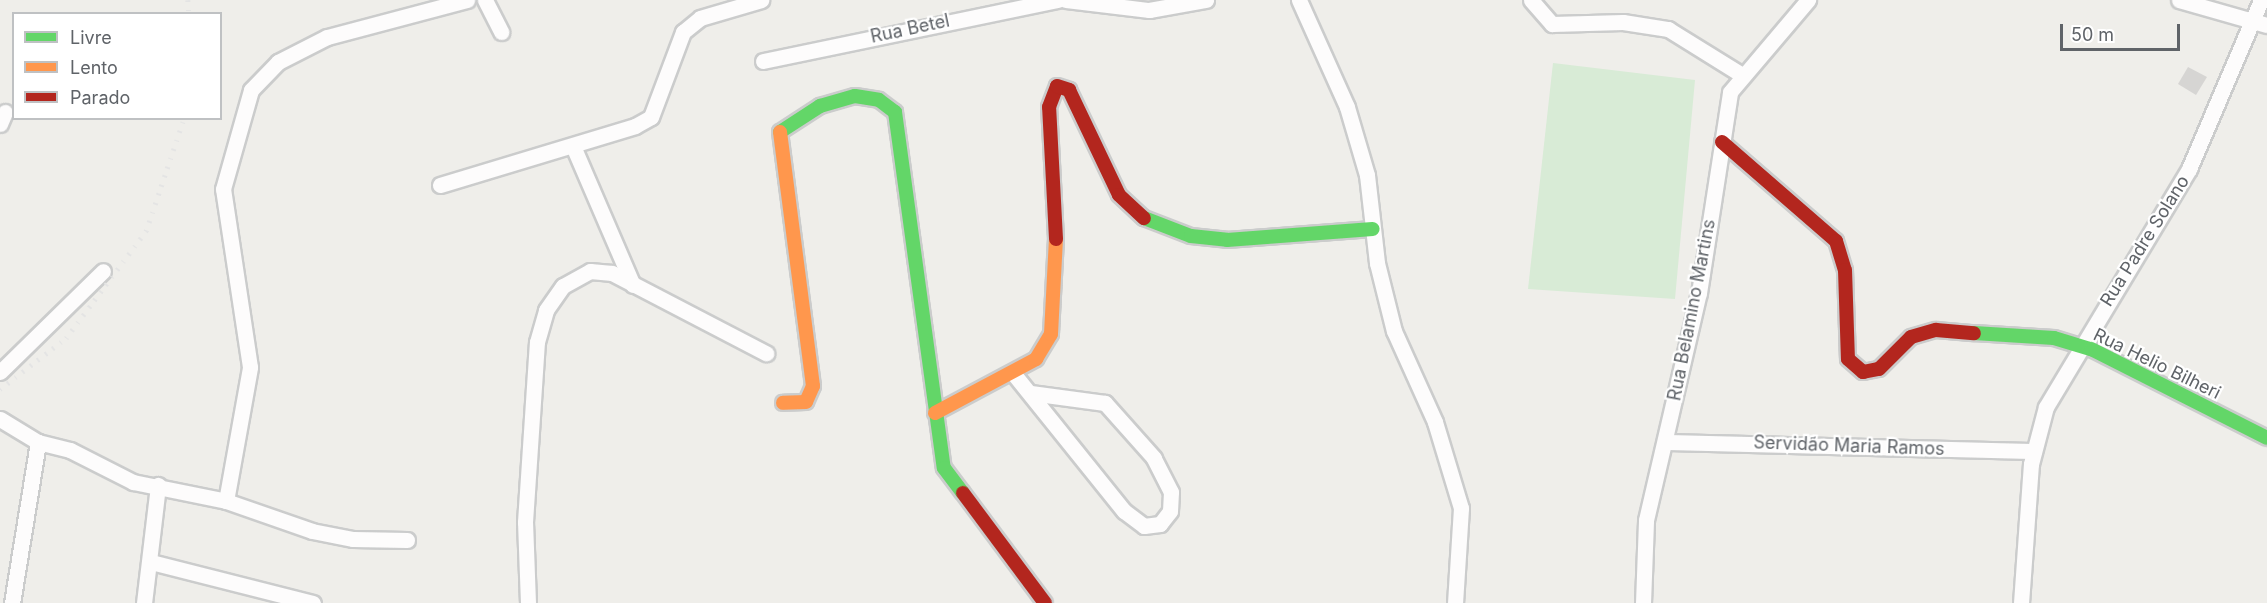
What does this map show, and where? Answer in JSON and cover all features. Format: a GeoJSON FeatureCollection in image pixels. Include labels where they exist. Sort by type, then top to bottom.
{"type":"FeatureCollection","features":[{"type":"Feature","properties":{"kind":"street"},"geometry":{"type":"LineString","coordinates":[[226,501],[250,367],[223,189],[251,90],[278,62],[327,37],[466,0]]}},
{"type":"Feature","properties":{"kind":"street"},"geometry":{"type":"LineString","coordinates":[[485,0],[501,32]]}},
{"type":"Feature","properties":{"kind":"street"},"geometry":{"type":"LineString","coordinates":[[440,185],[526,155],[573,146],[651,117],[683,32],[700,18],[761,0]]}},
{"type":"Feature","properties":{"kind":"street"},"geometry":{"type":"LineString","coordinates":[[980,0],[998,10]]}},
{"type":"Feature","properties":{"kind":"street","name":"Rua Betel"},"geometry":{"type":"LineString","coordinates":[[763,61],[998,10],[1058,0]]}},
{"type":"Feature","properties":{"kind":"street"},"geometry":{"type":"LineString","coordinates":[[1066,0],[1149,10],[1206,0]]}},
{"type":"Feature","properties":{"kind":"street"},"geometry":{"type":"LineString","coordinates":[[1299,0],[1347,107],[1367,175],[1373,229],[1394,331],[1435,422],[1461,508],[1455,603]]}},
{"type":"Feature","properties":{"kind":"street"},"geometry":{"type":"LineString","coordinates":[[1531,0],[1544,20],[1574,27],[1623,22],[1668,29],[1742,75]]}},
{"type":"Feature","properties":{"kind":"street"},"geometry":{"type":"LineString","coordinates":[[2180,0],[2267,25]]}},
{"type":"Feature","properties":{"kind":"street","name":"Rua Padre Solano"},"geometry":{"type":"LineString","coordinates":[[2021,603],[2034,451],[2046,407],[2079,346],[2189,169],[2262,0]]}},
{"type":"Feature","properties":{"kind":"street","name":"Rua Belamino Martins"},"geometry":{"type":"LineString","coordinates":[[1643,603],[1646,520],[1699,293],[1730,92],[1805,3]]}},
{"type":"Feature","properties":{"kind":"street"},"geometry":{"type":"LineString","coordinates":[[935,413],[1036,359],[1051,334],[1058,273],[1049,107],[1057,86],[1069,90],[1119,195],[1138,216],[1191,236],[1227,240],[1373,229]]}},
{"type":"Feature","properties":{"kind":"street"},"geometry":{"type":"LineString","coordinates":[[783,402],[806,402],[813,386],[777,136],[783,126],[820,106],[855,96],[879,100],[895,112],[944,468],[1045,603]]}},
{"type":"Feature","properties":{"kind":"street","name":"Rua Helio Bilheri"},"geometry":{"type":"LineString","coordinates":[[1722,142],[1836,241],[1845,270],[1848,359],[1863,372],[1879,369],[1911,337],[1948,328],[2079,346],[2267,438]]}},
{"type":"Feature","properties":{"kind":"street"},"geometry":{"type":"LineString","coordinates":[[573,146],[633,285]]}},
{"type":"Feature","properties":{"kind":"street"},"geometry":{"type":"LineString","coordinates":[[0,372],[103,271]]}},
{"type":"Feature","properties":{"kind":"street"},"geometry":{"type":"LineString","coordinates":[[528,603],[525,522],[537,342],[546,310],[563,286],[590,271],[612,273],[766,353]]}},
{"type":"Feature","properties":{"kind":"street"},"geometry":{"type":"LineString","coordinates":[[1013,373],[1124,512],[1144,526],[1160,524],[1170,512],[1171,492],[1154,458],[1105,403],[1030,393]]}},
{"type":"Feature","properties":{"kind":"street"},"geometry":{"type":"LineString","coordinates":[[0,419],[38,442],[70,450],[133,482],[226,501],[312,531],[353,539],[407,540]]}},
{"type":"Feature","properties":{"kind":"street"},"geometry":{"type":"LineString","coordinates":[[12,603],[38,442]]}},
{"type":"Feature","properties":{"kind":"street","name":"Servidão Maria Ramos"},"geometry":{"type":"LineString","coordinates":[[1665,442],[2034,451]]}},
{"type":"Feature","properties":{"kind":"street"},"geometry":{"type":"LineString","coordinates":[[144,603],[151,562],[158,486]]}},
{"type":"Feature","properties":{"kind":"street"},"geometry":{"type":"LineString","coordinates":[[151,562],[313,603]]}},
{"type":"Feature","properties":{"kind":"green space"},"geometry":{"type":"Polygon","coordinates":[[[1553,63],[1695,80],[1675,299],[1528,289],[1553,63]]]}},
{"type":"Feature","properties":{"kind":"building"},"geometry":{"type":"Polygon","coordinates":[[[2188,67],[2207,77],[2196,95],[2178,84],[2188,67]]]}},
{"type":"Feature","properties":{"kind":"railway"},"geometry":{"type":"LineString","coordinates":[[188,0],[189,12]]}},
{"type":"Feature","properties":{"kind":"railway"},"geometry":{"type":"LineString","coordinates":[[0,389],[66,338],[146,231],[183,120]]}},
{"type":"Feature","properties":{"kind":"traffic: fast"},"geometry":{"type":"LineString","coordinates":[[780,132],[820,106],[855,96],[879,100],[895,112],[944,468],[963,493]]}},
{"type":"Feature","properties":{"kind":"traffic: fast"},"geometry":{"type":"LineString","coordinates":[[1144,218],[1191,236],[1227,240],[1373,229]]}},
{"type":"Feature","properties":{"kind":"traffic: fast"},"geometry":{"type":"LineString","coordinates":[[1974,333],[2054,338],[2091,349],[2267,438]]}},
{"type":"Feature","properties":{"kind":"traffic: slow"},"geometry":{"type":"LineString","coordinates":[[780,132],[813,386],[806,402],[783,403]]}},
{"type":"Feature","properties":{"kind":"traffic: slow"},"geometry":{"type":"LineString","coordinates":[[935,413],[1036,359],[1051,334],[1056,239]]}},
{"type":"Feature","properties":{"kind":"traffic: jam"},"geometry":{"type":"LineString","coordinates":[[1056,239],[1049,107],[1057,86],[1069,90],[1119,195],[1144,218]]}},
{"type":"Feature","properties":{"kind":"traffic: jam"},"geometry":{"type":"LineString","coordinates":[[1722,142],[1836,241],[1845,270],[1848,359],[1863,372],[1879,369],[1911,337],[1936,330],[1974,333]]}},
{"type":"Feature","properties":{"kind":"traffic: jam"},"geometry":{"type":"LineString","coordinates":[[963,493],[1045,603]]}}]}
